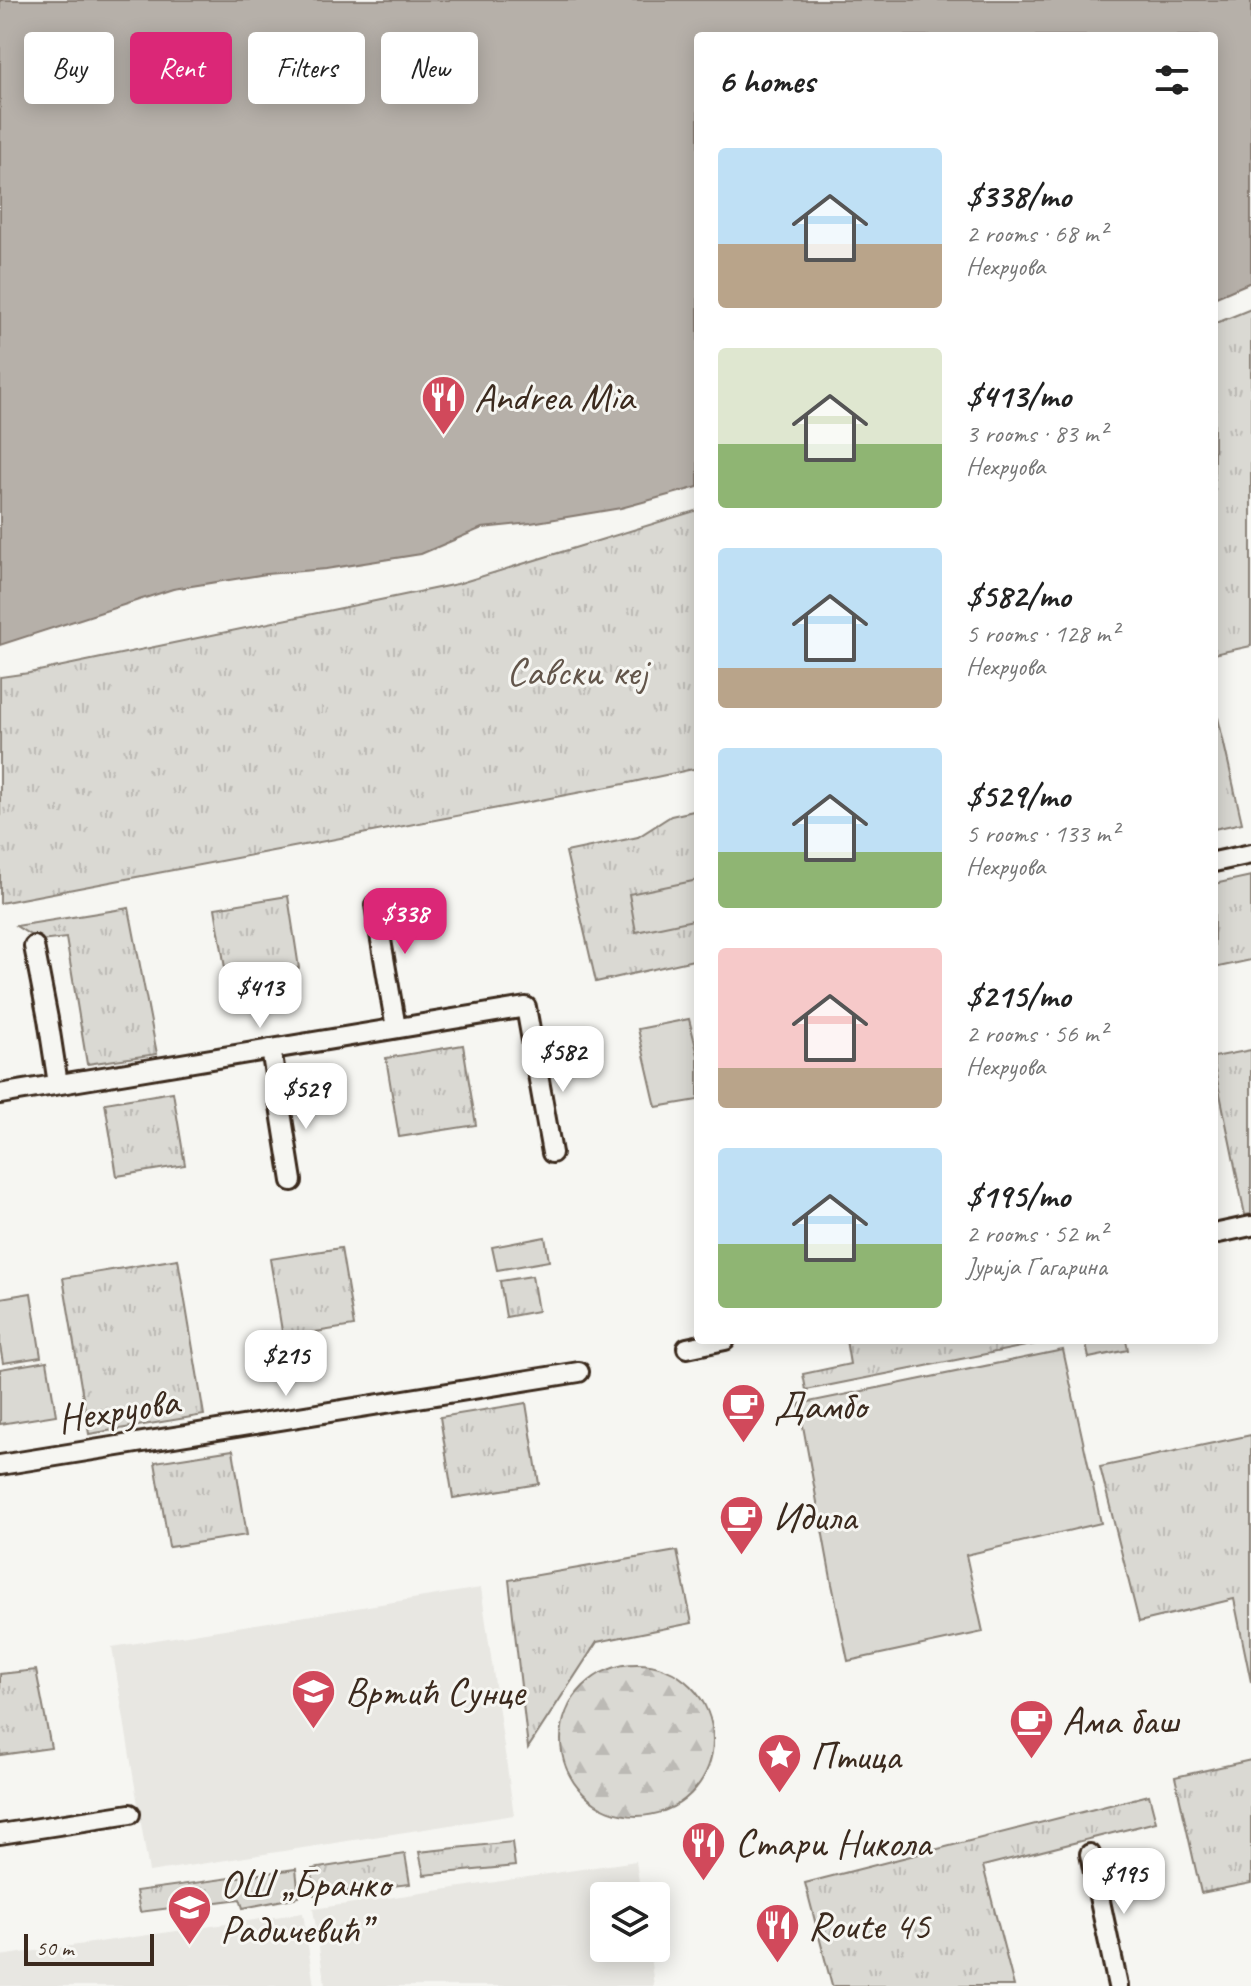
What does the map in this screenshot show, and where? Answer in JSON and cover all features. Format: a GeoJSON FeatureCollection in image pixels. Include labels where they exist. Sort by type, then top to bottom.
{"type":"FeatureCollection","features":[{"type":"Feature","properties":{"kind":"street"},"geometry":{"type":"LineString","coordinates":[[1218,861],[1251,854]]}},
{"type":"Feature","properties":{"kind":"street"},"geometry":{"type":"LineString","coordinates":[[375,905],[396,1028]]}},
{"type":"Feature","properties":{"kind":"street"},"geometry":{"type":"LineString","coordinates":[[34,946],[58,1084]]}},
{"type":"Feature","properties":{"kind":"street"},"geometry":{"type":"LineString","coordinates":[[0,1094],[526,1007],[552,1153]]}},
{"type":"Feature","properties":{"kind":"street"},"geometry":{"type":"LineString","coordinates":[[271,1049],[292,1181]]}},
{"type":"Feature","properties":{"kind":"street"},"geometry":{"type":"LineString","coordinates":[[1218,1233],[1251,1226]]}},
{"type":"Feature","properties":{"kind":"street"},"geometry":{"type":"LineString","coordinates":[[687,1348],[706,1344]]}},
{"type":"Feature","properties":{"kind":"street","name":"Нехруова"},"geometry":{"type":"LineString","coordinates":[[0,1465],[579,1372]]}},
{"type":"Feature","properties":{"kind":"street"},"geometry":{"type":"LineString","coordinates":[[0,1834],[130,1814]]}},
{"type":"Feature","properties":{"kind":"street"},"geometry":{"type":"LineString","coordinates":[[1090,1854],[1118,1986]]}},
{"type":"Feature","properties":{"kind":"shaded area"},"geometry":{"type":"Polygon","coordinates":[[[0,0],[1251,0],[1251,282],[1218,296],[1218,32],[694,32],[694,488],[621,508],[482,528],[421,554],[173,589],[0,645],[0,0]]]}},
{"type":"Feature","properties":{"kind":"shaded area","name":"Вртић Сунце"},"geometry":{"type":"Polygon","coordinates":[[[481,1588],[514,1815],[149,1872],[112,1647],[481,1588]]]}},
{"type":"Feature","properties":{"kind":"shaded area"},"geometry":{"type":"Polygon","coordinates":[[[636,1861],[639,1882],[590,1882],[590,1962],[651,1962],[654,1986],[325,1986],[313,1909],[636,1861]]]}},
{"type":"Feature","properties":{"kind":"shaded area","name":"ОШ „Бранко Радичевић”"},"geometry":{"type":"Polygon","coordinates":[[[303,1913],[314,1986],[0,1986],[0,1956],[303,1913]]]}},
{"type":"Feature","properties":{"kind":"green space"},"geometry":{"type":"Polygon","coordinates":[[[1251,309],[1251,646],[1218,653],[1218,322],[1251,309]]]}},
{"type":"Feature","properties":{"kind":"green space","name":"Савски кеј"},"geometry":{"type":"Polygon","coordinates":[[[694,511],[694,769],[0,903],[0,677],[457,584],[694,511]]]}},
{"type":"Feature","properties":{"kind":"green space"},"geometry":{"type":"Polygon","coordinates":[[[1218,718],[1242,823],[1218,828],[1218,718]]]}},
{"type":"Feature","properties":{"kind":"green space"},"geometry":{"type":"Polygon","coordinates":[[[694,811],[694,960],[596,982],[566,852],[638,837],[671,816],[694,811]]]}},
{"type":"Feature","properties":{"kind":"green space"},"geometry":{"type":"Polygon","coordinates":[[[1251,876],[1251,960],[1218,967],[1218,883],[1251,876]]]}},
{"type":"Feature","properties":{"kind":"green space"},"geometry":{"type":"Polygon","coordinates":[[[694,881],[694,920],[636,932],[629,894],[694,881]]]}},
{"type":"Feature","properties":{"kind":"green space"},"geometry":{"type":"Polygon","coordinates":[[[288,896],[299,968],[227,980],[215,908],[288,896]]]}},
{"type":"Feature","properties":{"kind":"green space"},"geometry":{"type":"Polygon","coordinates":[[[129,908],[157,1054],[87,1064],[66,938],[40,941],[16,926],[129,908]]]}},
{"type":"Feature","properties":{"kind":"green space"},"geometry":{"type":"Polygon","coordinates":[[[689,1019],[694,1039],[694,1101],[656,1107],[638,1029],[689,1019]]]}},
{"type":"Feature","properties":{"kind":"green space"},"geometry":{"type":"Polygon","coordinates":[[[463,1045],[476,1125],[399,1137],[386,1058],[463,1045]]]}},
{"type":"Feature","properties":{"kind":"green space"},"geometry":{"type":"Polygon","coordinates":[[[1251,1050],[1251,1214],[1245,1215],[1218,1084],[1218,1056],[1251,1050]]]}},
{"type":"Feature","properties":{"kind":"green space"},"geometry":{"type":"Polygon","coordinates":[[[173,1092],[185,1165],[117,1176],[105,1103],[173,1092]]]}},
{"type":"Feature","properties":{"kind":"green space"},"geometry":{"type":"Polygon","coordinates":[[[545,1237],[549,1261],[497,1270],[492,1247],[545,1237]]]}},
{"type":"Feature","properties":{"kind":"green space"},"geometry":{"type":"Polygon","coordinates":[[[341,1248],[354,1326],[283,1337],[270,1259],[341,1248]]]}},
{"type":"Feature","properties":{"kind":"green space"},"geometry":{"type":"Polygon","coordinates":[[[178,1259],[204,1415],[89,1434],[63,1278],[178,1259]]]}},
{"type":"Feature","properties":{"kind":"green space"},"geometry":{"type":"Polygon","coordinates":[[[532,1276],[538,1311],[506,1317],[500,1281],[532,1276]]]}},
{"type":"Feature","properties":{"kind":"green space"},"geometry":{"type":"Polygon","coordinates":[[[31,1293],[41,1357],[3,1363],[0,1298],[31,1293]]]}},
{"type":"Feature","properties":{"kind":"green space"},"geometry":{"type":"Polygon","coordinates":[[[847,1344],[1036,1344],[806,1390],[803,1374],[850,1364],[847,1344]]]}},
{"type":"Feature","properties":{"kind":"green space"},"geometry":{"type":"Polygon","coordinates":[[[1086,1344],[1127,1344],[1128,1350],[1089,1358],[1086,1344]]]}},
{"type":"Feature","properties":{"kind":"green space"},"geometry":{"type":"Polygon","coordinates":[[[1063,1350],[1101,1523],[966,1555],[983,1632],[848,1661],[799,1404],[1063,1350]]]}},
{"type":"Feature","properties":{"kind":"green space"},"geometry":{"type":"Polygon","coordinates":[[[47,1361],[56,1415],[0,1424],[0,1369],[47,1361]]]}},
{"type":"Feature","properties":{"kind":"green space"},"geometry":{"type":"Polygon","coordinates":[[[526,1403],[539,1484],[453,1498],[440,1417],[526,1403]]]}},
{"type":"Feature","properties":{"kind":"green space"},"geometry":{"type":"Polygon","coordinates":[[[1251,1435],[1251,1682],[1234,1599],[1139,1622],[1100,1467],[1251,1435]]]}},
{"type":"Feature","properties":{"kind":"green space"},"geometry":{"type":"Polygon","coordinates":[[[233,1450],[247,1535],[169,1547],[155,1462],[233,1450]]]}},
{"type":"Feature","properties":{"kind":"green space"},"geometry":{"type":"Polygon","coordinates":[[[677,1551],[692,1623],[597,1642],[528,1748],[509,1580],[677,1551]]]}},
{"type":"Feature","properties":{"kind":"green space"},"geometry":{"type":"Polygon","coordinates":[[[637,1664],[666,1670],[690,1687],[707,1711],[713,1740],[707,1769],[690,1793],[666,1810],[637,1816],[608,1810],[584,1793],[567,1769],[561,1740],[567,1711],[584,1687],[608,1670],[637,1664]]]}},
{"type":"Feature","properties":{"kind":"green space"},"geometry":{"type":"Polygon","coordinates":[[[36,1670],[51,1748],[0,1755],[0,1674],[36,1670]]]}},
{"type":"Feature","properties":{"kind":"green space"},"geometry":{"type":"Polygon","coordinates":[[[1251,1760],[1251,1883],[1201,1893],[1175,1777],[1251,1760]]]}},
{"type":"Feature","properties":{"kind":"green space"},"geometry":{"type":"Polygon","coordinates":[[[1149,1795],[1156,1822],[983,1866],[1014,1986],[832,1986],[805,1883],[1149,1795]]]}},
{"type":"Feature","properties":{"kind":"green space"},"geometry":{"type":"Polygon","coordinates":[[[512,1842],[515,1866],[424,1875],[419,1852],[512,1842]]]}},
{"type":"Feature","properties":{"kind":"green space"},"geometry":{"type":"Polygon","coordinates":[[[405,1854],[410,1884],[314,1895],[312,1869],[405,1854]]]}},
{"type":"Feature","properties":{"kind":"green space"},"geometry":{"type":"Polygon","coordinates":[[[296,1869],[299,1897],[243,1908],[240,1899],[140,1912],[136,1891],[296,1869]]]}},
{"type":"Feature","properties":{"kind":"place","name":"Andrea Mia"},"geometry":{"type":"Point","coordinates":[443,436]}},
{"type":"Feature","properties":{"kind":"place","name":"Дамбо"},"geometry":{"type":"Point","coordinates":[743,1445]}},
{"type":"Feature","properties":{"kind":"place","name":"Идила"},"geometry":{"type":"Point","coordinates":[742,1556]}},
{"type":"Feature","properties":{"kind":"place","name":"Вртић Сунце"},"geometry":{"type":"Point","coordinates":[314,1731]}},
{"type":"Feature","properties":{"kind":"place","name":"Ама баш"},"geometry":{"type":"Point","coordinates":[1031,1760]}},
{"type":"Feature","properties":{"kind":"place","name":"Птица"},"geometry":{"type":"Point","coordinates":[779,1795]}},
{"type":"Feature","properties":{"kind":"place","name":"Стари Никола"},"geometry":{"type":"Point","coordinates":[704,1882]}},
{"type":"Feature","properties":{"kind":"place","name":"ОШ „Бранко Радичевић”"},"geometry":{"type":"Point","coordinates":[189,1946]}},
{"type":"Feature","properties":{"kind":"place","name":"Route 45"},"geometry":{"type":"Point","coordinates":[777,1965]}}]}
